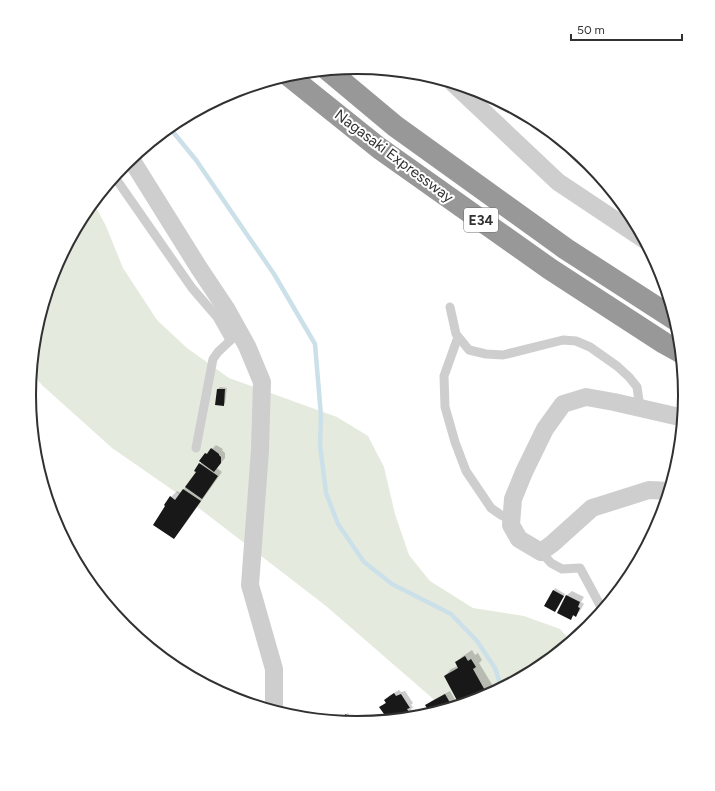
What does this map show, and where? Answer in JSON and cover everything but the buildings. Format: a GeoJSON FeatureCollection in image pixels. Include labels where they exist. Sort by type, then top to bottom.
{"type":"FeatureCollection","features":[{"type":"Feature","properties":{"kind":"highway","name":"Nagasaki Expressway"},"geometry":{"type":"LineString","coordinates":[[334,75],[395,126],[560,244],[669,315]]}},
{"type":"Feature","properties":{"kind":"highway","name":"Nagasaki Expressway"},"geometry":{"type":"LineString","coordinates":[[294,80],[379,148],[550,269],[675,349]]}},
{"type":"Feature","properties":{"kind":"street"},"geometry":{"type":"LineString","coordinates":[[463,92],[558,182],[635,233]]}},
{"type":"Feature","properties":{"kind":"street"},"geometry":{"type":"LineString","coordinates":[[134,164],[227,310],[235,336],[247,346],[262,382],[259,458],[250,585],[274,669],[274,706]]}},
{"type":"Feature","properties":{"kind":"street"},"geometry":{"type":"LineString","coordinates":[[664,491],[649,490],[592,508],[541,552],[519,539],[511,525],[513,499],[524,472],[545,429],[563,404],[586,397],[678,417]]}},
{"type":"Feature","properties":{"kind":"lane"},"geometry":{"type":"LineString","coordinates":[[118,182],[192,288],[235,336],[218,352],[213,359],[196,448]]}},
{"type":"Feature","properties":{"kind":"lane"},"geometry":{"type":"LineString","coordinates":[[450,307],[456,334],[469,350],[486,354],[503,355],[563,340],[576,341],[590,347],[617,366],[629,377],[637,387],[640,408]]}},
{"type":"Feature","properties":{"kind":"lane"},"geometry":{"type":"LineString","coordinates":[[458,337],[444,376],[445,407],[454,442],[466,471],[491,508],[511,520]]}},
{"type":"Feature","properties":{"kind":"lane"},"geometry":{"type":"LineString","coordinates":[[541,552],[551,563],[562,569],[580,568],[600,606]]}},
{"type":"Feature","properties":{"kind":"shaded area"},"geometry":{"type":"Polygon","coordinates":[[[96,208],[106,226],[123,268],[157,320],[187,348],[229,378],[337,417],[368,436],[384,467],[395,514],[409,555],[430,581],[473,608],[524,616],[560,629],[568,638],[536,663],[500,684],[481,693],[441,706],[326,606],[200,509],[112,448],[37,379],[37,374],[42,333],[47,312],[60,272],[69,253],[96,208]]]}},
{"type":"Feature","properties":{"kind":"waterway"},"geometry":{"type":"LineString","coordinates":[[173,132],[196,160],[274,274],[315,344],[321,416],[320,445],[326,493],[338,524],[364,562],[392,584],[451,614],[477,641],[495,668],[500,684]]}}]}
